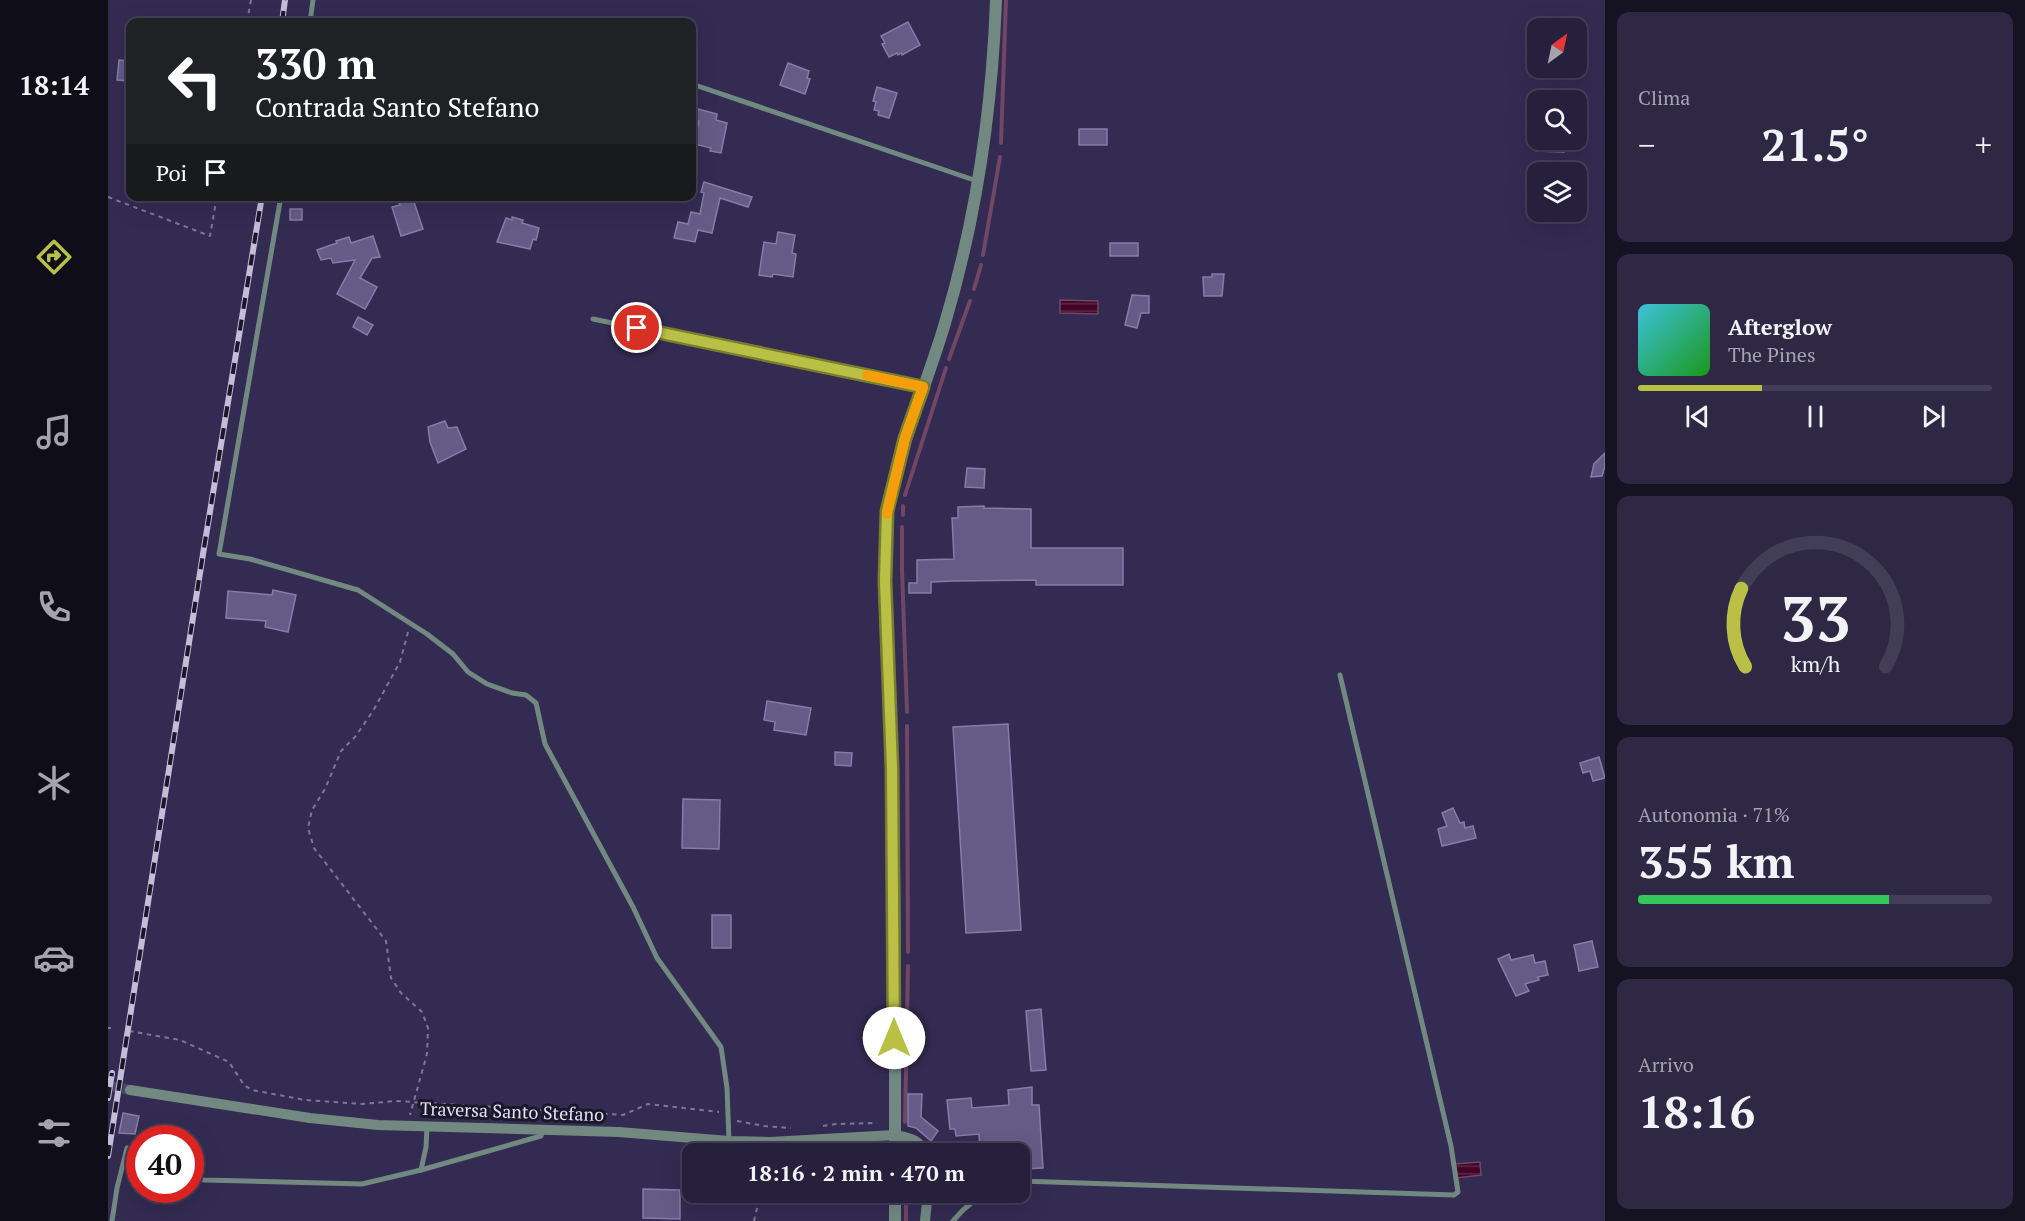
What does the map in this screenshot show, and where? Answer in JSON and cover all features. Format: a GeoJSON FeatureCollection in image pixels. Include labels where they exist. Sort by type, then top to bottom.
{"type":"FeatureCollection","features":[{"type":"Feature","properties":{"kind":"street"},"geometry":{"type":"LineString","coordinates":[[895,1143],[892,768],[885,581],[887,511],[905,438],[941,336],[961,268],[979,182],[988,110],[996,0]]}},
{"type":"Feature","properties":{"kind":"street","name":"Traversa Santo Stefano"},"geometry":{"type":"LineString","coordinates":[[130,1090],[310,1118],[378,1125],[619,1132],[729,1141],[773,1142],[895,1132]]}},
{"type":"Feature","properties":{"kind":"street"},"geometry":{"type":"LineString","coordinates":[[895,1132],[913,1138],[919,1143]]}},
{"type":"Feature","properties":{"kind":"street"},"geometry":{"type":"LineString","coordinates":[[895,1203],[895,1221]]}},
{"type":"Feature","properties":{"kind":"street"},"geometry":{"type":"LineString","coordinates":[[926,1221],[927,1203]]}},
{"type":"Feature","properties":{"kind":"lane"},"geometry":{"type":"LineString","coordinates":[[311,18],[313,0]]}},
{"type":"Feature","properties":{"kind":"lane"},"geometry":{"type":"LineString","coordinates":[[696,85],[979,182]]}},
{"type":"Feature","properties":{"kind":"lane"},"geometry":{"type":"LineString","coordinates":[[280,201],[219,554],[250,559],[358,590],[427,634],[453,654],[468,672],[487,684],[512,693],[526,694],[536,704],[545,744],[633,907],[657,958],[720,1047],[727,1088],[729,1141]]}},
{"type":"Feature","properties":{"kind":"lane"},"geometry":{"type":"LineString","coordinates":[[593,319],[923,387]]}},
{"type":"Feature","properties":{"kind":"lane"},"geometry":{"type":"LineString","coordinates":[[1030,1181],[1454,1195],[1458,1192],[1451,1146],[1340,675]]}},
{"type":"Feature","properties":{"kind":"lane"},"geometry":{"type":"LineString","coordinates":[[421,1170],[426,1147],[427,1125]]}},
{"type":"Feature","properties":{"kind":"lane"},"geometry":{"type":"LineString","coordinates":[[204,1180],[362,1184],[541,1136],[543,1129]]}},
{"type":"Feature","properties":{"kind":"lane"},"geometry":{"type":"LineString","coordinates":[[112,1221],[126,1153]]}},
{"type":"Feature","properties":{"kind":"lane"},"geometry":{"type":"LineString","coordinates":[[953,1221],[972,1203]]}},
{"type":"Feature","properties":{"kind":"path"},"geometry":{"type":"LineString","coordinates":[[248,18],[251,0]]}},
{"type":"Feature","properties":{"kind":"path"},"geometry":{"type":"LineString","coordinates":[[108,197],[210,236],[216,201]]}},
{"type":"Feature","properties":{"kind":"path"},"geometry":{"type":"LineString","coordinates":[[408,1125],[427,1054],[428,1028],[422,1012],[401,993],[391,978],[386,941],[314,848],[308,828],[312,810],[325,789],[341,751],[373,711],[400,662],[410,623]]}},
{"type":"Feature","properties":{"kind":"path"},"geometry":{"type":"LineString","coordinates":[[129,1031],[180,1040],[229,1062],[244,1085],[252,1090],[305,1100],[362,1104],[396,1101],[623,1115],[648,1104],[720,1112],[738,1122],[795,1128]]}},
{"type":"Feature","properties":{"kind":"path"},"geometry":{"type":"LineString","coordinates":[[816,1127],[874,1122],[895,1132]]}},
{"type":"Feature","properties":{"kind":"path"},"geometry":{"type":"LineString","coordinates":[[754,1221],[758,1203]]}},
{"type":"Feature","properties":{"kind":"shaded area"},"geometry":{"type":"Polygon","coordinates":[[[1060,300],[1098,301],[1098,314],[1060,313],[1060,300]]]}},
{"type":"Feature","properties":{"kind":"shaded area"},"geometry":{"type":"Polygon","coordinates":[[[1480,1162],[1481,1175],[1456,1178],[1455,1164],[1480,1162]]]}},
{"type":"Feature","properties":{"kind":"building"},"geometry":{"type":"Polygon","coordinates":[[[908,22],[920,45],[902,55],[897,53],[889,57],[882,44],[885,43],[881,36],[908,22]]]}},
{"type":"Feature","properties":{"kind":"building"},"geometry":{"type":"Polygon","coordinates":[[[119,60],[126,61],[126,81],[117,80],[119,60]]]}},
{"type":"Feature","properties":{"kind":"building"},"geometry":{"type":"Polygon","coordinates":[[[788,63],[809,71],[807,78],[810,79],[805,94],[780,85],[788,63]]]}},
{"type":"Feature","properties":{"kind":"building"},"geometry":{"type":"Polygon","coordinates":[[[877,87],[897,93],[889,118],[878,115],[879,111],[874,110],[876,102],[873,101],[877,87]]]}},
{"type":"Feature","properties":{"kind":"building"},"geometry":{"type":"Polygon","coordinates":[[[698,109],[717,114],[716,120],[727,123],[721,153],[696,144],[699,121],[696,120],[698,109]]]}},
{"type":"Feature","properties":{"kind":"building"},"geometry":{"type":"Polygon","coordinates":[[[1079,129],[1107,129],[1107,145],[1079,145],[1079,129]]]}},
{"type":"Feature","properties":{"kind":"building"},"geometry":{"type":"Polygon","coordinates":[[[1536,150],[1564,150],[1564,152],[1536,150]]]}},
{"type":"Feature","properties":{"kind":"building"},"geometry":{"type":"Polygon","coordinates":[[[704,182],[752,197],[748,207],[720,198],[712,233],[698,230],[695,242],[674,238],[678,222],[688,224],[691,212],[700,214],[704,182]]]}},
{"type":"Feature","properties":{"kind":"building"},"geometry":{"type":"Polygon","coordinates":[[[398,201],[414,201],[423,229],[401,236],[392,207],[400,205],[398,201]]]}},
{"type":"Feature","properties":{"kind":"building"},"geometry":{"type":"Polygon","coordinates":[[[290,209],[302,209],[302,220],[290,220],[290,209]]]}},
{"type":"Feature","properties":{"kind":"building"},"geometry":{"type":"Polygon","coordinates":[[[512,217],[539,228],[536,240],[533,239],[530,249],[497,242],[506,218],[512,220],[512,217]]]}},
{"type":"Feature","properties":{"kind":"building"},"geometry":{"type":"Polygon","coordinates":[[[778,232],[795,235],[792,253],[796,254],[793,277],[773,274],[772,277],[759,275],[764,242],[776,244],[778,232]]]}},
{"type":"Feature","properties":{"kind":"building"},"geometry":{"type":"Polygon","coordinates":[[[373,236],[380,257],[372,258],[360,278],[377,287],[365,309],[337,294],[355,260],[333,263],[331,258],[321,260],[317,250],[349,237],[351,243],[373,236]]]}},
{"type":"Feature","properties":{"kind":"building"},"geometry":{"type":"Polygon","coordinates":[[[1110,243],[1138,243],[1138,256],[1110,256],[1110,243]]]}},
{"type":"Feature","properties":{"kind":"building"},"geometry":{"type":"Polygon","coordinates":[[[1212,274],[1224,274],[1222,296],[1204,296],[1203,277],[1212,277],[1212,274]]]}},
{"type":"Feature","properties":{"kind":"building"},"geometry":{"type":"Polygon","coordinates":[[[1132,295],[1149,296],[1149,313],[1141,313],[1137,328],[1125,325],[1132,295]]]}},
{"type":"Feature","properties":{"kind":"building"},"geometry":{"type":"Polygon","coordinates":[[[358,317],[373,325],[367,335],[353,327],[358,317]]]}},
{"type":"Feature","properties":{"kind":"building"},"geometry":{"type":"Polygon","coordinates":[[[445,421],[448,428],[457,427],[466,449],[438,463],[430,442],[428,427],[445,421]]]}},
{"type":"Feature","properties":{"kind":"building"},"geometry":{"type":"Polygon","coordinates":[[[1605,453],[1602,476],[1591,477],[1594,464],[1605,453]]]}},
{"type":"Feature","properties":{"kind":"building"},"geometry":{"type":"Polygon","coordinates":[[[967,468],[985,469],[984,488],[965,487],[967,468]]]}},
{"type":"Feature","properties":{"kind":"building"},"geometry":{"type":"Polygon","coordinates":[[[984,506],[984,508],[1031,509],[1031,548],[1123,548],[1123,585],[1036,585],[1036,580],[953,581],[931,582],[931,593],[909,593],[909,583],[917,583],[917,560],[954,559],[952,518],[958,518],[958,507],[984,506]]]}},
{"type":"Feature","properties":{"kind":"building"},"geometry":{"type":"Polygon","coordinates":[[[273,590],[296,595],[288,632],[265,627],[266,621],[226,618],[228,591],[272,595],[273,590]]]}},
{"type":"Feature","properties":{"kind":"building"},"geometry":{"type":"Polygon","coordinates":[[[767,701],[811,708],[806,735],[774,730],[775,722],[764,720],[767,701]]]}},
{"type":"Feature","properties":{"kind":"building"},"geometry":{"type":"Polygon","coordinates":[[[1008,724],[1021,930],[966,933],[953,727],[1008,724]]]}},
{"type":"Feature","properties":{"kind":"building"},"geometry":{"type":"Polygon","coordinates":[[[835,752],[852,753],[851,766],[835,765],[835,752]]]}},
{"type":"Feature","properties":{"kind":"building"},"geometry":{"type":"Polygon","coordinates":[[[1599,757],[1605,778],[1593,781],[1590,771],[1583,773],[1580,763],[1599,757]]]}},
{"type":"Feature","properties":{"kind":"building"},"geometry":{"type":"Polygon","coordinates":[[[683,799],[720,800],[719,849],[682,848],[683,799]]]}},
{"type":"Feature","properties":{"kind":"building"},"geometry":{"type":"Polygon","coordinates":[[[1453,808],[1460,823],[1464,822],[1465,828],[1473,826],[1476,838],[1442,846],[1438,829],[1447,826],[1442,813],[1453,808]]]}},
{"type":"Feature","properties":{"kind":"building"},"geometry":{"type":"Polygon","coordinates":[[[712,915],[731,915],[731,948],[712,948],[712,915]]]}},
{"type":"Feature","properties":{"kind":"building"},"geometry":{"type":"Polygon","coordinates":[[[1592,941],[1598,967],[1579,971],[1574,945],[1592,941]]]}},
{"type":"Feature","properties":{"kind":"building"},"geometry":{"type":"Polygon","coordinates":[[[1509,954],[1511,960],[1533,955],[1535,963],[1545,961],[1548,975],[1525,984],[1529,991],[1516,996],[1498,959],[1509,954]]]}},
{"type":"Feature","properties":{"kind":"building"},"geometry":{"type":"Polygon","coordinates":[[[1041,1009],[1046,1070],[1031,1071],[1026,1011],[1041,1009]]]}},
{"type":"Feature","properties":{"kind":"building"},"geometry":{"type":"Polygon","coordinates":[[[1032,1087],[1032,1105],[1039,1105],[1043,1168],[1030,1169],[1030,1143],[979,1143],[979,1134],[956,1136],[955,1129],[950,1129],[947,1100],[971,1098],[972,1108],[1009,1105],[1008,1090],[1032,1087]]]}},
{"type":"Feature","properties":{"kind":"building"},"geometry":{"type":"Polygon","coordinates":[[[908,1094],[922,1094],[921,1117],[938,1131],[931,1141],[916,1128],[908,1126],[908,1094]]]}},
{"type":"Feature","properties":{"kind":"building"},"geometry":{"type":"Polygon","coordinates":[[[123,1113],[139,1116],[137,1125],[126,1125],[126,1133],[119,1133],[123,1113]]]}},
{"type":"Feature","properties":{"kind":"building"},"geometry":{"type":"Polygon","coordinates":[[[643,1189],[680,1190],[680,1219],[643,1218],[643,1189]]]}},
{"type":"Feature","properties":{"kind":"waterway"},"geometry":{"type":"LineString","coordinates":[[1001,143],[1006,0]]}},
{"type":"Feature","properties":{"kind":"waterway"},"geometry":{"type":"LineString","coordinates":[[983,255],[1000,157]]}},
{"type":"Feature","properties":{"kind":"waterway"},"geometry":{"type":"LineString","coordinates":[[974,289],[981,265]]}},
{"type":"Feature","properties":{"kind":"waterway"},"geometry":{"type":"LineString","coordinates":[[949,359],[970,301]]}},
{"type":"Feature","properties":{"kind":"waterway"},"geometry":{"type":"LineString","coordinates":[[905,495],[946,368]]}},
{"type":"Feature","properties":{"kind":"waterway"},"geometry":{"type":"LineString","coordinates":[[903,506],[903,515]]}},
{"type":"Feature","properties":{"kind":"waterway"},"geometry":{"type":"LineString","coordinates":[[902,527],[907,712]]}},
{"type":"Feature","properties":{"kind":"waterway"},"geometry":{"type":"LineString","coordinates":[[907,726],[908,952]]}},
{"type":"Feature","properties":{"kind":"waterway"},"geometry":{"type":"LineString","coordinates":[[905,1122],[908,966]]}},
{"type":"Feature","properties":{"kind":"waterway"},"geometry":{"type":"LineString","coordinates":[[906,1203],[906,1221]]}},
{"type":"Feature","properties":{"kind":"tunnel"},"geometry":{"type":"LineString","coordinates":[[108,1086],[130,1090]]}},
{"type":"Feature","properties":{"kind":"railway"},"geometry":{"type":"LineString","coordinates":[[283,18],[285,0]]}},
{"type":"Feature","properties":{"kind":"railway"},"geometry":{"type":"LineString","coordinates":[[108,1156],[261,201]]}},
{"type":"Feature","properties":{"kind":"railway"},"geometry":{"type":"LineString","coordinates":[[108,1098],[112,1073]]}},
{"type":"Feature","properties":{"kind":"slow traffic"},"geometry":{"type":"LineString","coordinates":[[867,375],[923,387],[905,438],[887,514]]}},
{"type":"Feature","properties":{"kind":"route"},"geometry":{"type":"LineString","coordinates":[[637,328],[923,387],[905,438],[887,511],[885,581],[892,768],[894,1038]]}}]}
